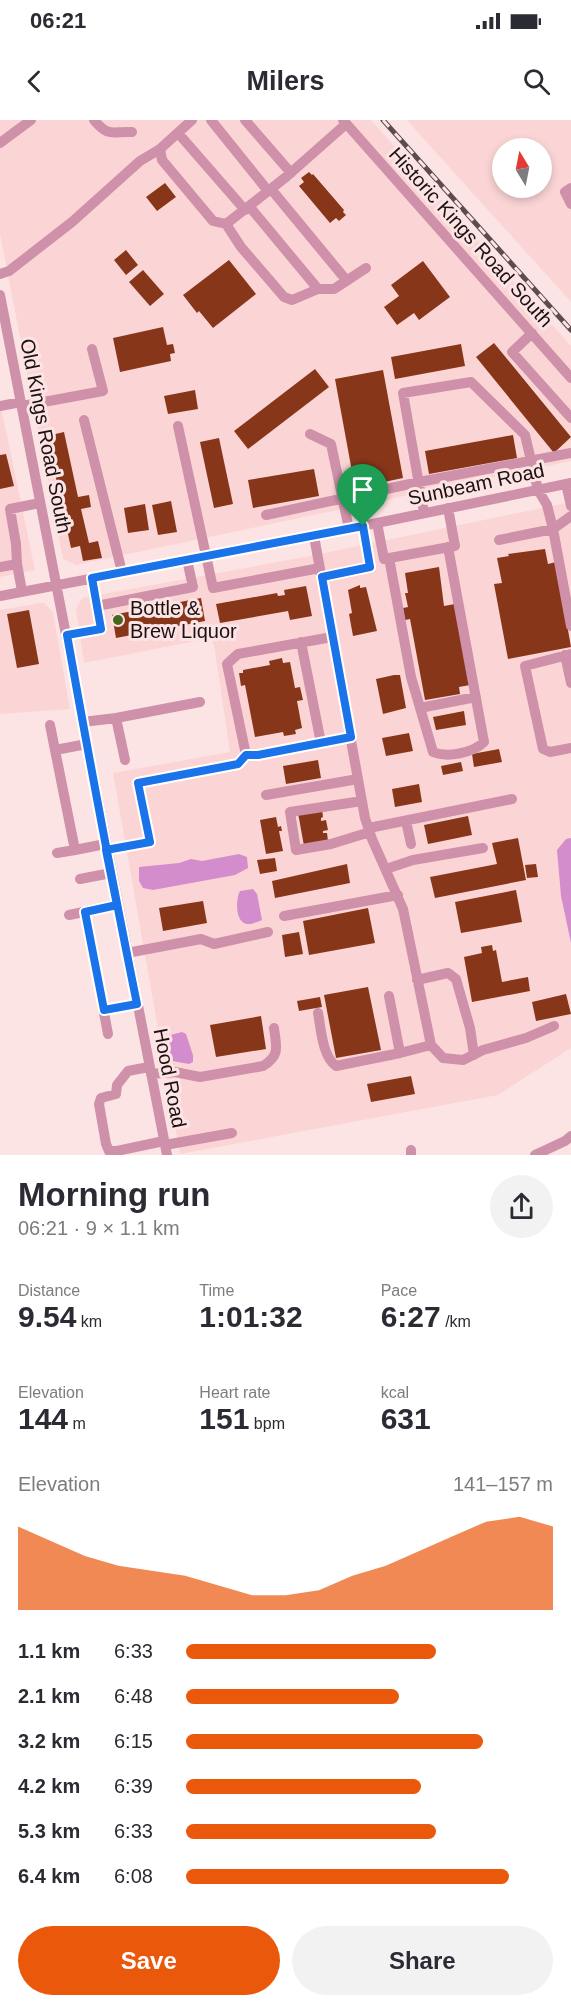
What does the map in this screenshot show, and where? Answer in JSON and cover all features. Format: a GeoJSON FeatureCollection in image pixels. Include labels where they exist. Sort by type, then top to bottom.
{"type":"FeatureCollection","features":[{"type":"Feature","properties":{"kind":"street"},"geometry":{"type":"LineString","coordinates":[[0,143],[32,120]]}},
{"type":"Feature","properties":{"kind":"street"},"geometry":{"type":"LineString","coordinates":[[94,120],[108,133],[132,132]]}},
{"type":"Feature","properties":{"kind":"street"},"geometry":{"type":"LineString","coordinates":[[0,274],[9,271],[72,222],[140,161],[160,149],[192,120]]}},
{"type":"Feature","properties":{"kind":"street"},"geometry":{"type":"LineString","coordinates":[[211,120],[347,281]]}},
{"type":"Feature","properties":{"kind":"street"},"geometry":{"type":"LineString","coordinates":[[245,120],[291,173]]}},
{"type":"Feature","properties":{"kind":"street"},"geometry":{"type":"LineString","coordinates":[[226,224],[291,173],[344,122]]}},
{"type":"Feature","properties":{"kind":"street","name":"Historic Kings Road South"},"geometry":{"type":"LineString","coordinates":[[344,122],[571,378]]}},
{"type":"Feature","properties":{"kind":"street"},"geometry":{"type":"LineString","coordinates":[[178,133],[318,289]]}},
{"type":"Feature","properties":{"kind":"street"},"geometry":{"type":"LineString","coordinates":[[160,149],[162,160],[213,221],[226,224],[241,247],[284,297],[292,300],[318,289],[334,289],[366,268]]}},
{"type":"Feature","properties":{"kind":"street"},"geometry":{"type":"LineString","coordinates":[[571,188],[565,192],[571,204]]}},
{"type":"Feature","properties":{"kind":"street","name":"Old Kings Road South"},"geometry":{"type":"LineString","coordinates":[[0,295],[57,585]]}},
{"type":"Feature","properties":{"kind":"street"},"geometry":{"type":"LineString","coordinates":[[532,333],[512,352],[571,418]]}},
{"type":"Feature","properties":{"kind":"street"},"geometry":{"type":"LineString","coordinates":[[0,406],[103,391],[92,349]]}},
{"type":"Feature","properties":{"kind":"street"},"geometry":{"type":"LineString","coordinates":[[424,513],[404,393],[471,382],[525,435],[538,490],[547,506],[553,529],[571,626]]}},
{"type":"Feature","properties":{"kind":"street"},"geometry":{"type":"LineString","coordinates":[[84,420],[122,572]]}},
{"type":"Feature","properties":{"kind":"street"},"geometry":{"type":"LineString","coordinates":[[178,426],[213,588],[370,567],[363,526]]}},
{"type":"Feature","properties":{"kind":"street"},"geometry":{"type":"LineString","coordinates":[[310,434],[331,444],[349,528]]}},
{"type":"Feature","properties":{"kind":"street"},"geometry":{"type":"LineString","coordinates":[[266,515],[419,482],[571,453]]}},
{"type":"Feature","properties":{"kind":"street"},"geometry":{"type":"LineString","coordinates":[[569,483],[571,506]]}},
{"type":"Feature","properties":{"kind":"street","name":"Sunbeam Road"},"geometry":{"type":"LineString","coordinates":[[0,596],[314,536],[569,483]]}},
{"type":"Feature","properties":{"kind":"street"},"geometry":{"type":"LineString","coordinates":[[22,591],[10,510],[40,503]]}},
{"type":"Feature","properties":{"kind":"street"},"geometry":{"type":"LineString","coordinates":[[377,523],[384,559],[455,546],[448,508]]}},
{"type":"Feature","properties":{"kind":"street"},"geometry":{"type":"LineString","coordinates":[[499,540],[553,529],[571,516]]}},
{"type":"Feature","properties":{"kind":"street"},"geometry":{"type":"LineString","coordinates":[[314,536],[362,801],[369,830],[398,895],[405,919],[431,1045],[443,1058],[463,1060],[554,1026]]}},
{"type":"Feature","properties":{"kind":"street"},"geometry":{"type":"LineString","coordinates":[[388,558],[411,677],[433,752],[441,755],[477,749],[484,742],[448,547]]}},
{"type":"Feature","properties":{"kind":"street"},"geometry":{"type":"LineString","coordinates":[[97,606],[194,587],[187,560]]}},
{"type":"Feature","properties":{"kind":"street"},"geometry":{"type":"LineString","coordinates":[[0,567],[17,564]]}},
{"type":"Feature","properties":{"kind":"street"},"geometry":{"type":"LineString","coordinates":[[67,635],[101,629],[92,578]]}},
{"type":"Feature","properties":{"kind":"street","name":"Hood Road"},"geometry":{"type":"LineString","coordinates":[[57,585],[165,1147]]}},
{"type":"Feature","properties":{"kind":"street"},"geometry":{"type":"LineString","coordinates":[[246,755],[227,664],[238,654],[332,637]]}},
{"type":"Feature","properties":{"kind":"street"},"geometry":{"type":"LineString","coordinates":[[301,642],[321,743]]}},
{"type":"Feature","properties":{"kind":"street"},"geometry":{"type":"LineString","coordinates":[[571,683],[568,655],[525,666],[543,749],[550,752],[571,748]]}},
{"type":"Feature","properties":{"kind":"street"},"geometry":{"type":"LineString","coordinates":[[420,708],[476,697]]}},
{"type":"Feature","properties":{"kind":"street"},"geometry":{"type":"LineString","coordinates":[[83,722],[200,702]]}},
{"type":"Feature","properties":{"kind":"street"},"geometry":{"type":"LineString","coordinates":[[116,718],[124,760]]}},
{"type":"Feature","properties":{"kind":"street"},"geometry":{"type":"LineString","coordinates":[[50,725],[75,850]]}},
{"type":"Feature","properties":{"kind":"street"},"geometry":{"type":"LineString","coordinates":[[57,854],[150,842],[138,783],[238,764],[246,755],[258,755],[351,737]]}},
{"type":"Feature","properties":{"kind":"street"},"geometry":{"type":"LineString","coordinates":[[55,750],[87,744]]}},
{"type":"Feature","properties":{"kind":"street"},"geometry":{"type":"LineString","coordinates":[[266,795],[358,779]]}},
{"type":"Feature","properties":{"kind":"street"},"geometry":{"type":"LineString","coordinates":[[362,801],[290,812],[296,850],[331,844],[369,830],[406,821],[512,800]]}},
{"type":"Feature","properties":{"kind":"street"},"geometry":{"type":"LineString","coordinates":[[406,821],[411,844]]}},
{"type":"Feature","properties":{"kind":"street"},"geometry":{"type":"LineString","coordinates":[[386,869],[413,860],[483,848]]}},
{"type":"Feature","properties":{"kind":"street"},"geometry":{"type":"LineString","coordinates":[[80,879],[111,873]]}},
{"type":"Feature","properties":{"kind":"street"},"geometry":{"type":"LineString","coordinates":[[284,916],[398,895]]}},
{"type":"Feature","properties":{"kind":"street"},"geometry":{"type":"LineString","coordinates":[[69,915],[117,905]]}},
{"type":"Feature","properties":{"kind":"street"},"geometry":{"type":"LineString","coordinates":[[85,912],[108,1034]]}},
{"type":"Feature","properties":{"kind":"street"},"geometry":{"type":"LineString","coordinates":[[127,953],[201,939],[214,945],[268,932]]}},
{"type":"Feature","properties":{"kind":"street"},"geometry":{"type":"LineString","coordinates":[[417,980],[448,973],[456,979],[470,1028],[474,1055]]}},
{"type":"Feature","properties":{"kind":"street"},"geometry":{"type":"LineString","coordinates":[[389,996],[400,1053]]}},
{"type":"Feature","properties":{"kind":"street"},"geometry":{"type":"LineString","coordinates":[[104,1010],[137,1004]]}},
{"type":"Feature","properties":{"kind":"street"},"geometry":{"type":"LineString","coordinates":[[318,1013],[326,1051],[330,1062],[336,1066],[431,1045]]}},
{"type":"Feature","properties":{"kind":"street"},"geometry":{"type":"LineString","coordinates":[[232,1132],[165,1147],[109,1150],[99,1104],[101,1098],[116,1094],[117,1085],[128,1071],[175,1072],[200,1077],[263,1066],[272,1060],[277,1051],[274,1028]]}},
{"type":"Feature","properties":{"kind":"street"},"geometry":{"type":"LineString","coordinates":[[535,1155],[571,1136]]}},
{"type":"Feature","properties":{"kind":"shaded area"},"geometry":{"type":"Polygon","coordinates":[[[0,120],[371,120],[571,346],[571,461],[76,565],[63,559],[0,234],[0,120]]]}},
{"type":"Feature","properties":{"kind":"shaded area"},"geometry":{"type":"Polygon","coordinates":[[[407,120],[571,120],[571,302],[407,120]]]}},
{"type":"Feature","properties":{"kind":"shaded area"},"geometry":{"type":"Polygon","coordinates":[[[0,402],[35,570],[0,577],[0,402]]]}},
{"type":"Feature","properties":{"kind":"shaded area"},"geometry":{"type":"Polygon","coordinates":[[[571,502],[571,1048],[498,1095],[180,1154],[113,773],[230,752],[214,645],[211,638],[84,663],[76,609],[82,598],[310,556],[571,502]]]}},
{"type":"Feature","properties":{"kind":"shaded area"},"geometry":{"type":"Polygon","coordinates":[[[44,603],[53,612],[70,709],[0,714],[0,610],[44,603]]]}},
{"type":"Feature","properties":{"kind":"shaded area"},"geometry":{"type":"Polygon","coordinates":[[[571,838],[571,943],[561,896],[557,850],[566,839],[571,838]]]}},
{"type":"Feature","properties":{"kind":"shaded area"},"geometry":{"type":"Polygon","coordinates":[[[239,854],[247,857],[248,868],[235,875],[153,890],[143,888],[139,881],[139,867],[179,863],[191,859],[202,861],[239,854]]]}},
{"type":"Feature","properties":{"kind":"shaded area"},"geometry":{"type":"Polygon","coordinates":[[[253,889],[257,894],[262,920],[246,924],[239,917],[238,898],[240,891],[253,889]]]}},
{"type":"Feature","properties":{"kind":"shaded area"},"geometry":{"type":"Polygon","coordinates":[[[182,1032],[186,1034],[193,1055],[193,1062],[189,1064],[167,1060],[163,1048],[163,1037],[182,1032]]]}},
{"type":"Feature","properties":{"kind":"building"},"geometry":{"type":"Polygon","coordinates":[[[309,172],[344,210],[346,215],[339,221],[336,218],[330,223],[299,186],[304,182],[301,178],[309,172]]]}},
{"type":"Feature","properties":{"kind":"building"},"geometry":{"type":"Polygon","coordinates":[[[165,183],[176,197],[157,211],[146,197],[165,183]]]}},
{"type":"Feature","properties":{"kind":"building"},"geometry":{"type":"Polygon","coordinates":[[[126,250],[138,265],[126,275],[114,260],[126,250]]]}},
{"type":"Feature","properties":{"kind":"building"},"geometry":{"type":"Polygon","coordinates":[[[229,260],[256,294],[213,328],[183,295],[229,260]]]}},
{"type":"Feature","properties":{"kind":"building"},"geometry":{"type":"Polygon","coordinates":[[[423,261],[450,297],[419,320],[414,313],[397,325],[384,307],[399,296],[391,285],[423,261]]]}},
{"type":"Feature","properties":{"kind":"building"},"geometry":{"type":"Polygon","coordinates":[[[143,270],[164,294],[150,306],[129,282],[143,270]]]}},
{"type":"Feature","properties":{"kind":"building"},"geometry":{"type":"Polygon","coordinates":[[[163,327],[167,345],[173,344],[175,353],[170,354],[171,361],[120,372],[113,338],[163,327]]]}},
{"type":"Feature","properties":{"kind":"building"},"geometry":{"type":"Polygon","coordinates":[[[494,343],[571,437],[554,453],[476,357],[494,343]]]}},
{"type":"Feature","properties":{"kind":"building"},"geometry":{"type":"Polygon","coordinates":[[[461,344],[465,366],[395,379],[391,357],[461,344]]]}},
{"type":"Feature","properties":{"kind":"building"},"geometry":{"type":"Polygon","coordinates":[[[315,369],[329,387],[248,449],[234,431],[315,369]]]}},
{"type":"Feature","properties":{"kind":"building"},"geometry":{"type":"Polygon","coordinates":[[[383,370],[403,478],[355,488],[335,379],[383,370]]]}},
{"type":"Feature","properties":{"kind":"building"},"geometry":{"type":"Polygon","coordinates":[[[195,390],[198,409],[168,414],[164,396],[195,390]]]}},
{"type":"Feature","properties":{"kind":"building"},"geometry":{"type":"Polygon","coordinates":[[[64,432],[78,497],[89,495],[91,507],[81,509],[89,543],[98,541],[102,558],[83,561],[80,546],[71,548],[47,436],[64,432]]]}},
{"type":"Feature","properties":{"kind":"building"},"geometry":{"type":"Polygon","coordinates":[[[513,435],[517,458],[429,474],[425,451],[513,435]]]}},
{"type":"Feature","properties":{"kind":"building"},"geometry":{"type":"Polygon","coordinates":[[[219,438],[233,504],[214,508],[200,442],[219,438]]]}},
{"type":"Feature","properties":{"kind":"building"},"geometry":{"type":"Polygon","coordinates":[[[6,454],[14,486],[0,489],[0,455],[6,454]]]}},
{"type":"Feature","properties":{"kind":"building"},"geometry":{"type":"Polygon","coordinates":[[[314,469],[319,496],[253,508],[248,480],[314,469]]]}},
{"type":"Feature","properties":{"kind":"building"},"geometry":{"type":"Polygon","coordinates":[[[171,501],[177,532],[158,535],[152,505],[171,501]]]}},
{"type":"Feature","properties":{"kind":"building"},"geometry":{"type":"Polygon","coordinates":[[[145,504],[149,530],[128,533],[124,508],[145,504]]]}},
{"type":"Feature","properties":{"kind":"building"},"geometry":{"type":"Polygon","coordinates":[[[545,549],[548,564],[556,562],[571,647],[508,659],[494,584],[502,583],[497,558],[509,556],[508,554],[545,549]]]}},
{"type":"Feature","properties":{"kind":"building"},"geometry":{"type":"Polygon","coordinates":[[[439,567],[444,606],[455,604],[470,685],[459,687],[460,694],[425,700],[410,619],[405,620],[403,608],[408,607],[405,573],[439,567]]]}},
{"type":"Feature","properties":{"kind":"building"},"geometry":{"type":"Polygon","coordinates":[[[360,585],[360,588],[366,587],[377,631],[353,636],[348,590],[360,585]]]}},
{"type":"Feature","properties":{"kind":"building"},"geometry":{"type":"Polygon","coordinates":[[[306,586],[312,616],[290,620],[288,611],[220,623],[216,604],[277,593],[278,596],[285,595],[284,590],[306,586]]]}},
{"type":"Feature","properties":{"kind":"building"},"geometry":{"type":"Polygon","coordinates":[[[201,598],[205,621],[116,638],[112,615],[201,598]]]}},
{"type":"Feature","properties":{"kind":"building"},"geometry":{"type":"Polygon","coordinates":[[[29,610],[39,664],[17,668],[7,614],[29,610]]]}},
{"type":"Feature","properties":{"kind":"building"},"geometry":{"type":"Polygon","coordinates":[[[282,658],[283,663],[290,662],[295,688],[300,687],[303,700],[297,701],[302,728],[295,730],[296,734],[284,736],[283,732],[255,737],[245,685],[241,686],[239,673],[243,673],[243,670],[270,665],[269,661],[282,658]]]}},
{"type":"Feature","properties":{"kind":"building"},"geometry":{"type":"Polygon","coordinates":[[[400,675],[406,708],[383,714],[376,679],[400,675]]]}},
{"type":"Feature","properties":{"kind":"building"},"geometry":{"type":"Polygon","coordinates":[[[464,711],[466,725],[436,730],[433,717],[464,711]]]}},
{"type":"Feature","properties":{"kind":"building"},"geometry":{"type":"Polygon","coordinates":[[[409,733],[413,751],[386,756],[382,738],[409,733]]]}},
{"type":"Feature","properties":{"kind":"building"},"geometry":{"type":"Polygon","coordinates":[[[499,749],[502,762],[474,767],[472,754],[499,749]]]}},
{"type":"Feature","properties":{"kind":"building"},"geometry":{"type":"Polygon","coordinates":[[[318,760],[321,778],[286,784],[283,766],[318,760]]]}},
{"type":"Feature","properties":{"kind":"building"},"geometry":{"type":"Polygon","coordinates":[[[461,762],[463,771],[443,775],[441,766],[461,762]]]}},
{"type":"Feature","properties":{"kind":"building"},"geometry":{"type":"Polygon","coordinates":[[[419,784],[422,802],[395,807],[392,789],[419,784]]]}},
{"type":"Feature","properties":{"kind":"building"},"geometry":{"type":"Polygon","coordinates":[[[322,809],[321,821],[326,820],[328,830],[323,833],[327,833],[328,841],[304,846],[298,813],[322,809]]]}},
{"type":"Feature","properties":{"kind":"building"},"geometry":{"type":"Polygon","coordinates":[[[468,816],[472,835],[428,844],[424,825],[468,816]]]}},
{"type":"Feature","properties":{"kind":"building"},"geometry":{"type":"Polygon","coordinates":[[[276,817],[278,827],[281,826],[282,831],[279,831],[283,851],[266,854],[260,820],[276,817]]]}},
{"type":"Feature","properties":{"kind":"building"},"geometry":{"type":"Polygon","coordinates":[[[518,838],[526,880],[435,898],[430,877],[497,864],[492,843],[518,838]]]}},
{"type":"Feature","properties":{"kind":"building"},"geometry":{"type":"Polygon","coordinates":[[[275,858],[277,871],[260,874],[257,860],[275,858]]]}},
{"type":"Feature","properties":{"kind":"building"},"geometry":{"type":"Polygon","coordinates":[[[347,864],[350,883],[275,898],[272,881],[347,864]]]}},
{"type":"Feature","properties":{"kind":"building"},"geometry":{"type":"Polygon","coordinates":[[[536,864],[538,877],[527,878],[525,865],[536,864]]]}},
{"type":"Feature","properties":{"kind":"building"},"geometry":{"type":"Polygon","coordinates":[[[516,890],[522,922],[461,933],[455,902],[516,890]]]}},
{"type":"Feature","properties":{"kind":"building"},"geometry":{"type":"Polygon","coordinates":[[[203,901],[207,923],[163,931],[159,908],[203,901]]]}},
{"type":"Feature","properties":{"kind":"building"},"geometry":{"type":"Polygon","coordinates":[[[368,908],[375,943],[309,955],[303,921],[368,908]]]}},
{"type":"Feature","properties":{"kind":"building"},"geometry":{"type":"Polygon","coordinates":[[[299,932],[303,954],[285,957],[282,935],[299,932]]]}},
{"type":"Feature","properties":{"kind":"building"},"geometry":{"type":"Polygon","coordinates":[[[492,945],[493,951],[496,950],[502,982],[528,977],[530,991],[472,1002],[464,957],[482,953],[481,947],[492,945]]]}},
{"type":"Feature","properties":{"kind":"building"},"geometry":{"type":"Polygon","coordinates":[[[368,987],[381,1050],[336,1058],[324,995],[368,987]]]}},
{"type":"Feature","properties":{"kind":"building"},"geometry":{"type":"Polygon","coordinates":[[[566,994],[571,1014],[536,1021],[532,1002],[566,994]]]}},
{"type":"Feature","properties":{"kind":"building"},"geometry":{"type":"Polygon","coordinates":[[[320,997],[322,1007],[299,1011],[297,1001],[320,997]]]}},
{"type":"Feature","properties":{"kind":"building"},"geometry":{"type":"Polygon","coordinates":[[[261,1016],[266,1049],[216,1057],[210,1025],[261,1016]]]}},
{"type":"Feature","properties":{"kind":"building"},"geometry":{"type":"Polygon","coordinates":[[[411,1076],[415,1094],[371,1102],[367,1084],[411,1076]]]}},
{"type":"Feature","properties":{"kind":"railway"},"geometry":{"type":"LineString","coordinates":[[383,120],[571,330]]}},
{"type":"Feature","properties":{"kind":"place","name":"Bottle & Brew Liquor"},"geometry":{"type":"Point","coordinates":[118,620]}},
{"type":"Feature","properties":{"kind":"route"},"geometry":{"type":"LineString","coordinates":[[363,526],[92,578],[101,629],[67,635],[106,850],[117,905],[127,953],[137,1004],[104,1010],[85,912],[117,905],[111,873],[106,850],[150,842],[138,783],[238,764],[246,755],[258,755],[351,737],[322,577],[370,567],[363,526]]}}]}
